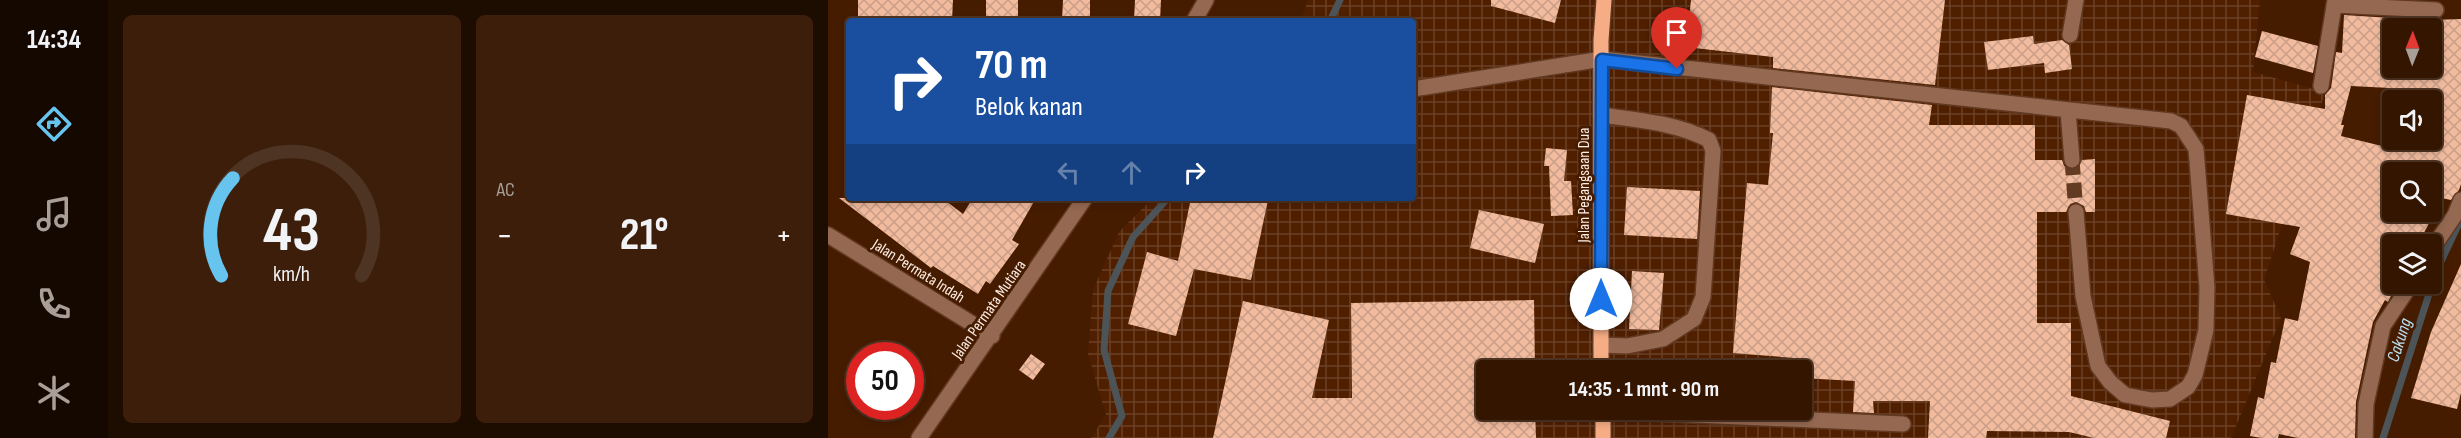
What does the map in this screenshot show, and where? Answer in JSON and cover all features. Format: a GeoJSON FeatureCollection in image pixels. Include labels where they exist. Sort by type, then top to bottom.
{"type":"FeatureCollection","features":[{"type":"Feature","properties":{"kind":"main road","name":"Jalan Pegangsaan Dua"},"geometry":{"type":"LineString","coordinates":[[1601,360],[1601,115],[1604,0]]}},
{"type":"Feature","properties":{"kind":"main road"},"geometry":{"type":"LineString","coordinates":[[1603,420],[1603,438]]}},
{"type":"Feature","properties":{"kind":"street"},"geometry":{"type":"LineString","coordinates":[[1196,18],[1206,0]]}},
{"type":"Feature","properties":{"kind":"street"},"geometry":{"type":"LineString","coordinates":[[2070,34],[2076,0]]}},
{"type":"Feature","properties":{"kind":"street"},"geometry":{"type":"LineString","coordinates":[[2321,86],[2334,2],[2436,10]]}},
{"type":"Feature","properties":{"kind":"street"},"geometry":{"type":"LineString","coordinates":[[1416,89],[1602,60],[2171,122],[2181,126],[2196,149],[2207,287],[2206,330],[2195,375],[2188,387],[2170,399],[2152,400],[2125,395],[2110,382],[2098,366],[2083,296],[2076,212]]}},
{"type":"Feature","properties":{"kind":"street"},"geometry":{"type":"LineString","coordinates":[[2068,111],[2072,160]]}},
{"type":"Feature","properties":{"kind":"street"},"geometry":{"type":"LineString","coordinates":[[1600,345],[1628,346],[1663,339],[1694,319],[1703,297],[1713,151],[1709,140],[1692,131],[1644,120],[1601,115]]}},
{"type":"Feature","properties":{"kind":"street"},"geometry":{"type":"LineString","coordinates":[[2442,234],[2461,200]]}},
{"type":"Feature","properties":{"kind":"street","name":"Jalan Permata Mutiara"},"geometry":{"type":"LineString","coordinates":[[919,438],[992,336],[1083,201]]}},
{"type":"Feature","properties":{"kind":"street","name":"Jalan Permata Indah"},"geometry":{"type":"LineString","coordinates":[[828,235],[992,336]]}},
{"type":"Feature","properties":{"kind":"street"},"geometry":{"type":"LineString","coordinates":[[2365,438],[2366,404],[2384,326],[2405,294]]}},
{"type":"Feature","properties":{"kind":"street"},"geometry":{"type":"LineString","coordinates":[[1812,420],[1903,424]]}},
{"type":"Feature","properties":{"kind":"shaded area"},"geometry":{"type":"Polygon","coordinates":[[[1308,0],[2260,0],[2253,72],[2325,92],[2264,280],[2281,318],[2231,438],[1091,438],[1106,415],[1088,354],[1093,290],[1119,232],[1150,201],[1416,201],[1416,18],[1302,18],[1308,0]]]}},
{"type":"Feature","properties":{"kind":"building"},"geometry":{"type":"Polygon","coordinates":[[[858,0],[953,0],[952,18],[858,17],[858,0]]]}},
{"type":"Feature","properties":{"kind":"building"},"geometry":{"type":"Polygon","coordinates":[[[986,0],[1018,0],[1018,18],[986,18],[986,0]]]}},
{"type":"Feature","properties":{"kind":"building"},"geometry":{"type":"Polygon","coordinates":[[[1063,0],[1090,0],[1090,18],[1062,18],[1063,0]]]}},
{"type":"Feature","properties":{"kind":"building"},"geometry":{"type":"Polygon","coordinates":[[[1135,0],[1161,0],[1160,18],[1134,18],[1135,0]]]}},
{"type":"Feature","properties":{"kind":"building"},"geometry":{"type":"Polygon","coordinates":[[[1491,0],[1561,0],[1555,23],[1491,6],[1491,0]]]}},
{"type":"Feature","properties":{"kind":"building"},"geometry":{"type":"Polygon","coordinates":[[[1691,0],[1945,0],[1935,85],[1773,68],[1773,57],[1686,47],[1691,0]]]}},
{"type":"Feature","properties":{"kind":"building"},"geometry":{"type":"Polygon","coordinates":[[[2344,15],[2392,18],[2382,18],[2382,78],[2442,78],[2442,20],[2461,19],[2461,184],[2451,200],[2442,198],[2442,162],[2382,162],[2382,222],[2430,222],[2423,234],[2392,232],[2392,234],[2382,234],[2382,294],[2392,294],[2388,302],[2385,300],[2373,322],[2356,402],[2355,438],[2298,438],[2279,434],[2278,438],[2250,436],[2258,397],[2264,399],[2271,362],[2276,363],[2285,318],[2298,321],[2310,262],[2290,254],[2300,227],[2226,214],[2247,95],[2325,109],[2325,95],[2331,88],[2336,52],[2342,53],[2344,15]]]}},
{"type":"Feature","properties":{"kind":"building"},"geometry":{"type":"Polygon","coordinates":[[[2262,31],[2318,46],[2313,73],[2255,57],[2262,31]]]}},
{"type":"Feature","properties":{"kind":"building"},"geometry":{"type":"Polygon","coordinates":[[[2033,36],[2034,44],[2062,40],[2069,45],[2072,69],[2045,73],[2044,63],[1988,70],[1984,42],[2033,36]]]}},
{"type":"Feature","properties":{"kind":"building"},"geometry":{"type":"Polygon","coordinates":[[[1772,87],[1932,105],[1929,125],[2035,125],[2035,160],[2062,160],[2064,166],[2072,170],[2078,168],[2082,160],[2095,159],[2095,212],[2086,212],[2084,206],[2076,202],[2070,204],[2066,212],[2037,212],[2037,323],[2071,323],[2071,396],[2170,421],[2166,438],[2094,438],[2069,432],[1987,431],[1986,438],[1928,438],[1930,401],[1873,401],[1874,413],[1853,412],[1855,381],[1812,379],[1812,360],[1733,353],[1747,183],[1768,185],[1773,133],[1770,133],[1772,87]]]}},
{"type":"Feature","properties":{"kind":"building"},"geometry":{"type":"Polygon","coordinates":[[[1546,148],[1567,150],[1564,181],[1571,181],[1573,215],[1551,216],[1549,166],[1544,166],[1546,148]]]}},
{"type":"Feature","properties":{"kind":"building"},"geometry":{"type":"Polygon","coordinates":[[[1627,187],[1700,191],[1697,239],[1624,235],[1627,187]]]}},
{"type":"Feature","properties":{"kind":"building"},"geometry":{"type":"Polygon","coordinates":[[[839,198],[846,198],[846,201],[946,201],[963,214],[971,201],[1034,201],[1012,240],[1019,244],[990,284],[986,281],[978,294],[933,266],[931,268],[839,198]]]}},
{"type":"Feature","properties":{"kind":"building"},"geometry":{"type":"Polygon","coordinates":[[[1190,201],[1268,201],[1251,280],[1194,269],[1176,336],[1128,324],[1147,252],[1178,261],[1190,201]]]}},
{"type":"Feature","properties":{"kind":"building"},"geometry":{"type":"Polygon","coordinates":[[[1479,210],[1544,224],[1535,263],[1470,248],[1479,210]]]}},
{"type":"Feature","properties":{"kind":"building"},"geometry":{"type":"Polygon","coordinates":[[[2461,264],[2461,393],[2457,409],[2411,398],[2431,332],[2461,264]]]}},
{"type":"Feature","properties":{"kind":"building"},"geometry":{"type":"Polygon","coordinates":[[[1632,271],[1664,273],[1659,330],[1629,329],[1632,271]]]}},
{"type":"Feature","properties":{"kind":"building"},"geometry":{"type":"Polygon","coordinates":[[[1534,300],[1535,360],[1476,360],[1476,420],[1535,420],[1536,438],[1213,438],[1243,301],[1329,320],[1312,398],[1352,398],[1351,303],[1534,300]]]}},
{"type":"Feature","properties":{"kind":"building"},"geometry":{"type":"Polygon","coordinates":[[[1031,354],[1045,364],[1033,380],[1019,370],[1031,354]]]}},
{"type":"Feature","properties":{"kind":"waterway"},"geometry":{"type":"LineString","coordinates":[[1331,18],[1340,0]]}},
{"type":"Feature","properties":{"kind":"waterway"},"geometry":{"type":"LineString","coordinates":[[1109,438],[1122,416],[1104,350],[1108,291],[1133,237],[1165,201]]}},
{"type":"Feature","properties":{"kind":"waterway","name":"Cakung"},"geometry":{"type":"LineString","coordinates":[[2383,438],[2436,272],[2461,219]]}},
{"type":"Feature","properties":{"kind":"tunnel"},"geometry":{"type":"LineString","coordinates":[[2072,160],[2076,212]]}},
{"type":"Feature","properties":{"kind":"route"},"geometry":{"type":"LineString","coordinates":[[1601,299],[1602,60],[1677,69]]}}]}
